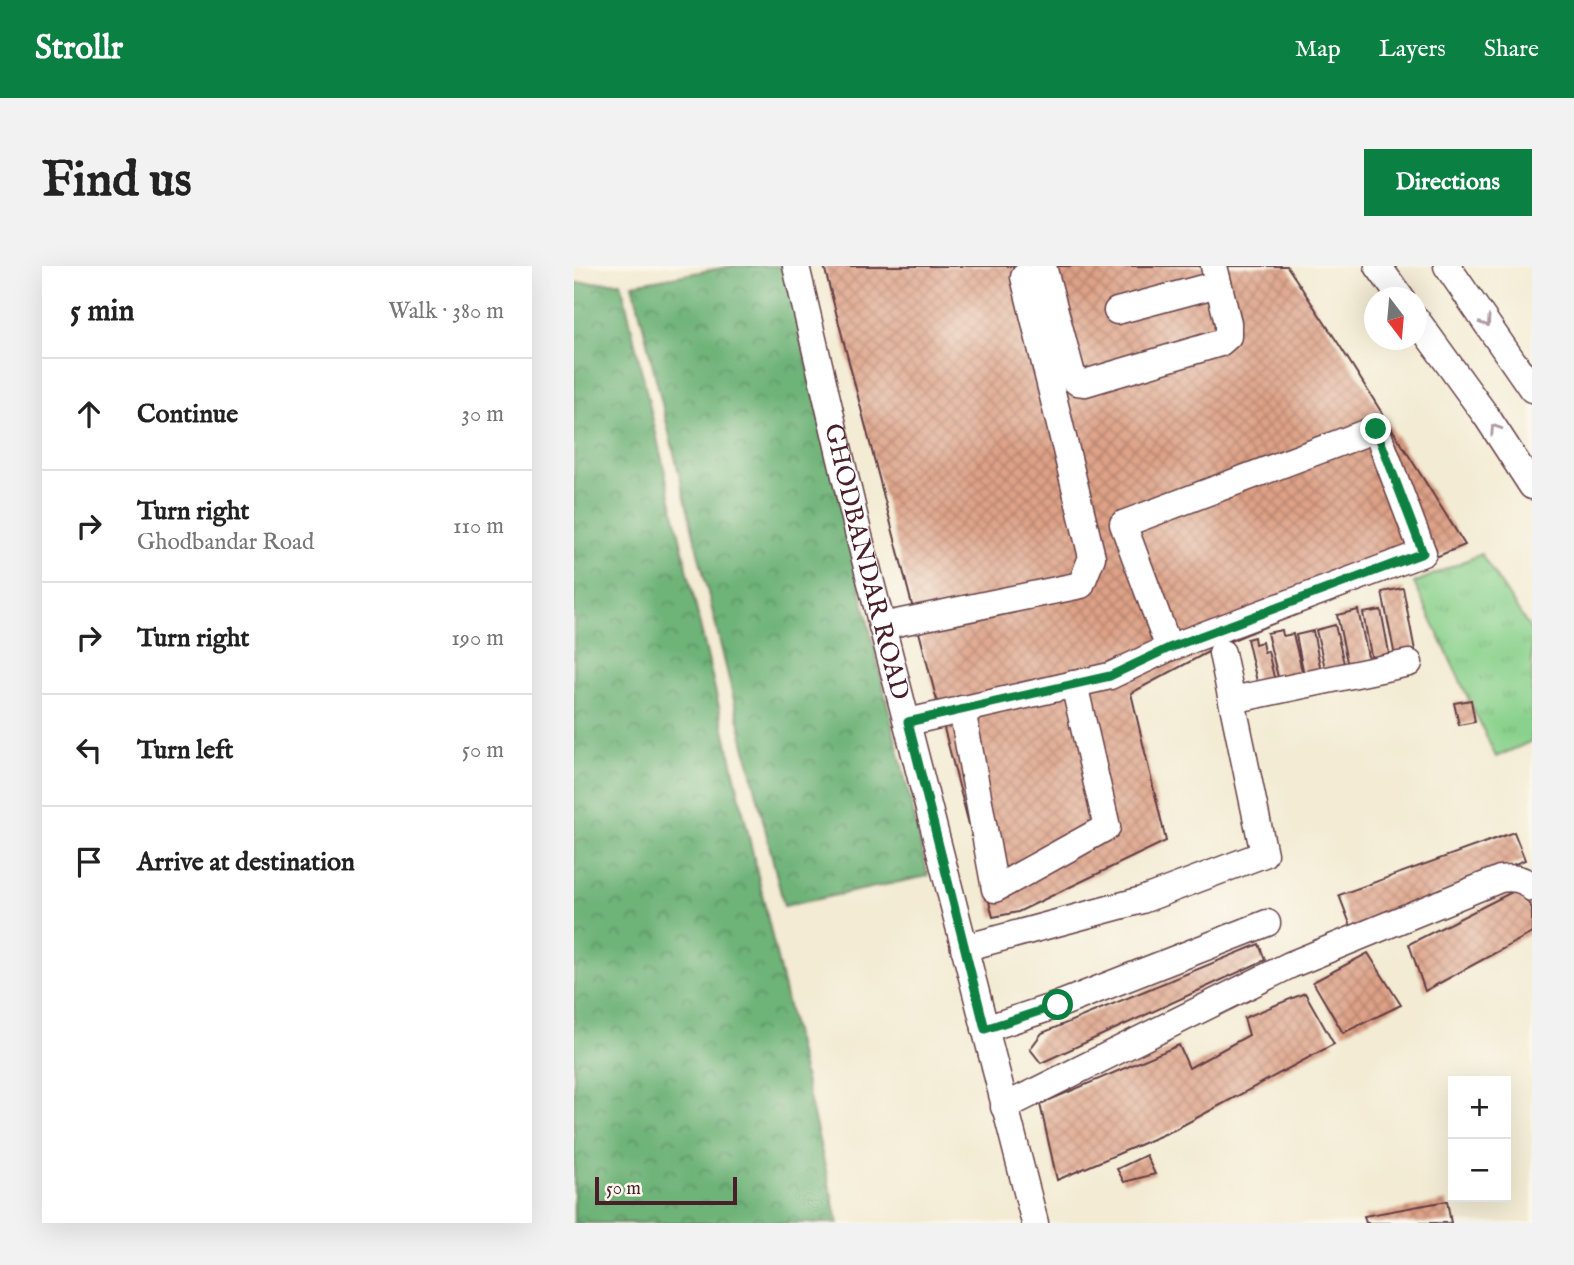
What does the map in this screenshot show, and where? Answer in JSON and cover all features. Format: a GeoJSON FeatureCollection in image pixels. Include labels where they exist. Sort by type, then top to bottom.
{"type":"FeatureCollection","features":[{"type":"Feature","properties":{"kind":"street","name":"GHODBANDAR ROAD"},"geometry":{"type":"LineString","coordinates":[[796,266],[882,626],[1035,1223]]}},
{"type":"Feature","properties":{"kind":"street"},"geometry":{"type":"LineString","coordinates":[[1378,266],[1393,287]]}},
{"type":"Feature","properties":{"kind":"street"},"geometry":{"type":"LineString","coordinates":[[1447,266],[1532,389]]}},
{"type":"Feature","properties":{"kind":"street"},"geometry":{"type":"LineString","coordinates":[[882,626],[1081,585],[1092,557],[1033,272]]}},
{"type":"Feature","properties":{"kind":"street"},"geometry":{"type":"LineString","coordinates":[[1033,272],[1073,378],[1077,382],[1085,383],[1220,343],[1228,336],[1228,323],[1216,275],[1117,311]]}},
{"type":"Feature","properties":{"kind":"street"},"geometry":{"type":"LineString","coordinates":[[1427,334],[1487,417],[1532,486]]}},
{"type":"Feature","properties":{"kind":"street"},"geometry":{"type":"LineString","coordinates":[[908,722],[1110,676],[1169,648],[1423,553],[1376,429],[1123,524],[1169,648]]}},
{"type":"Feature","properties":{"kind":"street"},"geometry":{"type":"LineString","coordinates":[[964,948],[1142,900],[1264,854],[1222,653]]}},
{"type":"Feature","properties":{"kind":"street"},"geometry":{"type":"LineString","coordinates":[[1232,700],[1409,663]]}},
{"type":"Feature","properties":{"kind":"street"},"geometry":{"type":"LineString","coordinates":[[962,709],[995,889],[1107,827],[1074,684]]}},
{"type":"Feature","properties":{"kind":"street"},"geometry":{"type":"LineString","coordinates":[[1004,1107],[1290,965],[1500,879],[1518,879],[1529,883],[1532,888]]}},
{"type":"Feature","properties":{"kind":"street"},"geometry":{"type":"LineString","coordinates":[[985,1029],[1058,1005],[1267,923]]}},
{"type":"Feature","properties":{"kind":"green space"},"geometry":{"type":"Polygon","coordinates":[[[733,266],[784,266],[928,876],[784,906],[633,284],[733,266]]]}},
{"type":"Feature","properties":{"kind":"green space"},"geometry":{"type":"Polygon","coordinates":[[[621,282],[838,1223],[574,1223],[574,283],[621,282]]]}},
{"type":"Feature","properties":{"kind":"green space"},"geometry":{"type":"Polygon","coordinates":[[[1481,554],[1532,632],[1532,741],[1496,757],[1414,583],[1481,554]]]}},
{"type":"Feature","properties":{"kind":"building"},"geometry":{"type":"Polygon","coordinates":[[[824,266],[1287,266],[1465,545],[1223,644],[1131,693],[1166,841],[1018,912],[993,917],[824,266]]]}},
{"type":"Feature","properties":{"kind":"building"},"geometry":{"type":"Polygon","coordinates":[[[1403,588],[1416,656],[1396,661],[1382,592],[1403,588]]]}},
{"type":"Feature","properties":{"kind":"building"},"geometry":{"type":"Polygon","coordinates":[[[1358,610],[1370,666],[1349,671],[1337,615],[1358,610]]]}},
{"type":"Feature","properties":{"kind":"building"},"geometry":{"type":"Polygon","coordinates":[[[1381,610],[1391,663],[1373,666],[1363,613],[1381,610]]]}},
{"type":"Feature","properties":{"kind":"building"},"geometry":{"type":"Polygon","coordinates":[[[1335,625],[1346,672],[1327,676],[1316,630],[1335,625]]]}},
{"type":"Feature","properties":{"kind":"building"},"geometry":{"type":"Polygon","coordinates":[[[1282,630],[1283,636],[1293,634],[1304,679],[1280,685],[1267,633],[1282,630]]]}},
{"type":"Feature","properties":{"kind":"building"},"geometry":{"type":"Polygon","coordinates":[[[1313,631],[1322,676],[1305,680],[1296,635],[1313,631]]]}},
{"type":"Feature","properties":{"kind":"building"},"geometry":{"type":"Polygon","coordinates":[[[1254,637],[1255,644],[1262,642],[1264,652],[1268,651],[1276,686],[1259,690],[1247,639],[1254,637]]]}},
{"type":"Feature","properties":{"kind":"building"},"geometry":{"type":"Polygon","coordinates":[[[1471,700],[1475,722],[1459,725],[1454,703],[1471,700]]]}},
{"type":"Feature","properties":{"kind":"building"},"geometry":{"type":"Polygon","coordinates":[[[1514,832],[1525,860],[1352,929],[1339,895],[1514,832]]]}},
{"type":"Feature","properties":{"kind":"building"},"geometry":{"type":"Polygon","coordinates":[[[1518,889],[1532,908],[1532,933],[1425,991],[1409,944],[1518,889]]]}},
{"type":"Feature","properties":{"kind":"building"},"geometry":{"type":"Polygon","coordinates":[[[1259,944],[1265,960],[1041,1063],[1030,1049],[1042,1033],[1259,944]]]}},
{"type":"Feature","properties":{"kind":"building"},"geometry":{"type":"Polygon","coordinates":[[[1368,953],[1401,1005],[1343,1033],[1313,982],[1368,953]]]}},
{"type":"Feature","properties":{"kind":"building"},"geometry":{"type":"Polygon","coordinates":[[[1305,993],[1334,1044],[1174,1130],[1057,1180],[1040,1104],[1179,1045],[1189,1068],[1249,1035],[1244,1018],[1305,993]]]}},
{"type":"Feature","properties":{"kind":"building"},"geometry":{"type":"Polygon","coordinates":[[[1146,1155],[1155,1174],[1124,1182],[1117,1169],[1146,1155]]]}},
{"type":"Feature","properties":{"kind":"building"},"geometry":{"type":"Polygon","coordinates":[[[1447,1201],[1451,1223],[1366,1223],[1364,1216],[1447,1201]]]}},
{"type":"Feature","properties":{"kind":"route"},"geometry":{"type":"LineString","coordinates":[[1058,1005],[985,1029],[908,722],[1110,676],[1169,648],[1423,553],[1376,429]]}}]}
